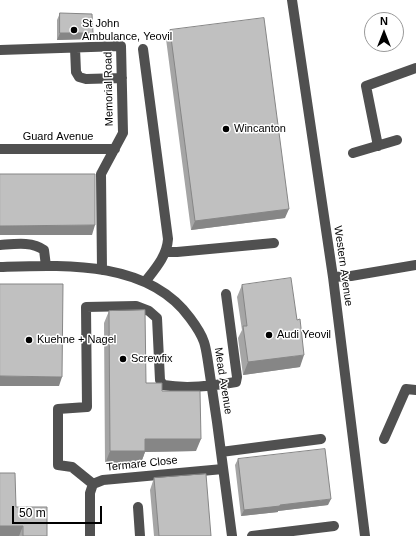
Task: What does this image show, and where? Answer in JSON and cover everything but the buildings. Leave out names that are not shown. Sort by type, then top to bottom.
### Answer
[{"type":"street","name":"Western Avenue","points":[[292,0],[333,277],[365,536]]},
{"type":"street","name":"Memorial Road","points":[[0,50],[121,46],[123,133],[101,174],[102,270]]},
{"type":"street","points":[[75,48],[76,72],[79,77],[86,79],[122,78]]},
{"type":"street","points":[[143,49],[168,239],[165,252],[161,260],[145,282]]},
{"type":"street","points":[[378,146],[366,86],[416,68]]},
{"type":"street","points":[[353,153],[397,140]]},
{"type":"street","name":"Guard Avenue","points":[[0,149],[115,149]]},
{"type":"street","points":[[165,252],[274,243]]},
{"type":"street","points":[[0,245],[28,244],[38,246],[44,250],[46,266]]},
{"type":"street","points":[[333,277],[351,276],[416,265]]},
{"type":"street","name":"Mead Avenue","points":[[0,267],[46,266],[102,270],[125,275],[159,289],[184,310],[199,330],[204,342],[212,386],[232,536]]},
{"type":"street","points":[[90,536],[90,493],[93,484],[72,467],[58,465],[58,409],[87,407],[86,307],[136,306],[149,311],[157,318],[160,380],[163,385],[175,387],[212,386],[236,382],[237,377],[226,294]]},
{"type":"street","points":[[384,439],[406,389],[416,390]]},
{"type":"street","points":[[221,452],[321,439]]},
{"type":"street","name":"Termare Close","points":[[93,484],[103,480],[223,469]]},
{"type":"street","points":[[138,507],[140,536]]},
{"type":"street","points":[[252,536],[334,526]]},
{"type":"place","name":"St John Ambulance, Yeovil","points":[[74,30]]},
{"type":"place","name":"Wincanton","points":[[226,129]]},
{"type":"place","name":"Audi Yeovil","points":[[269,335]]},
{"type":"place","name":"Kuehne + Nagel","points":[[29,340]]},
{"type":"place","name":"Screwfix","points":[[123,359]]}]
